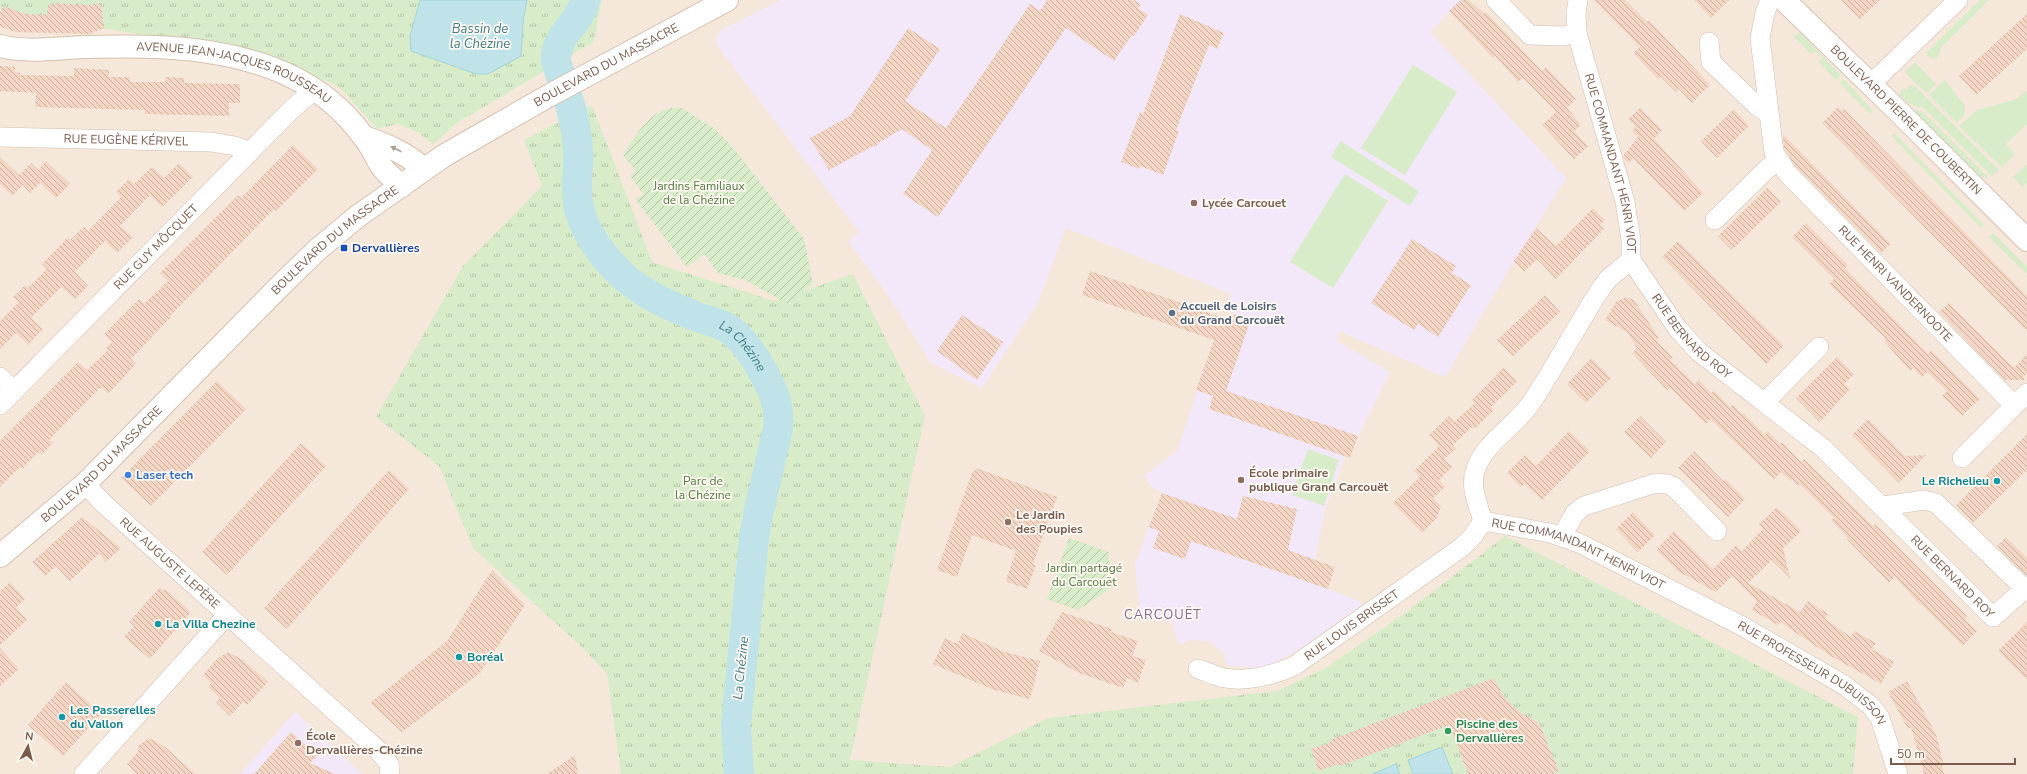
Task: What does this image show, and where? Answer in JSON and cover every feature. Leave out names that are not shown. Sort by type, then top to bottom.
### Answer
[{"type":"street","name":"BOULEVARD DU MASSACRE","points":[[0,556],[85,484],[216,350],[317,250],[358,216],[445,155],[550,95],[727,0]]},
{"type":"street","points":[[1496,0],[1530,35],[1563,36],[1577,33]]},
{"type":"street","name":"RUE COMMANDANT HENRI VIOT","points":[[1578,0],[1576,17],[1577,33],[1625,202],[1631,240],[1631,260],[1609,278],[1602,287],[1523,414],[1491,445],[1478,464],[1475,472],[1474,490],[1483,521],[1562,536],[1713,611]]},
{"type":"street","name":"RUE HENRI VANDERNOOTE","points":[[1770,0],[1763,19],[1760,38],[1774,153],[1778,161],[1793,180],[2021,399]]},
{"type":"street","name":"BOULEVARD PIERRE DE COUBERTIN","points":[[1784,0],[1871,84],[2027,240]]},
{"type":"street","points":[[1871,84],[1958,0]]},
{"type":"street","name":"AVENUE JEAN-JACQUES ROUSSEAU","points":[[0,34],[86,47]]},
{"type":"street","points":[[1709,42],[1711,62],[1757,106],[1769,114]]},
{"type":"street","name":"AVENUE JEAN-JACQUES ROUSSEAU","points":[[0,46],[14,50],[86,47],[177,49],[223,54],[268,66],[314,90],[332,103],[364,137],[382,168],[402,186]]},
{"type":"street","name":"RUE GUY MÔCQUET","points":[[0,405],[292,109],[314,90]]},
{"type":"street","name":"RUE EUGÈNE KÉRIVEL","points":[[0,137],[211,142],[235,146],[250,152]]},
{"type":"street","name":"AVENUE JEAN-JACQUES ROUSSEAU","points":[[364,137],[392,146],[407,154],[424,169]]},
{"type":"street","points":[[1715,220],[1768,168],[1778,161]]},
{"type":"street","name":"RUE BERNARD ROY","points":[[1631,260],[1691,345],[1711,363],[1765,402],[1823,448],[1884,506],[1993,617],[2026,590],[1936,503],[1924,500],[1884,506]]},
{"type":"street","points":[[1765,402],[1819,347]]},
{"type":"street","points":[[0,377],[14,390]]},
{"type":"street","points":[[1962,458],[2021,399]]},
{"type":"street","points":[[1562,536],[1575,513],[1584,506],[1656,483],[1668,484],[1674,487],[1716,531]]},
{"type":"street","name":"RUE AUGUSTE LEPÈRE","points":[[85,484],[104,504],[378,750],[389,764],[390,774]]},
{"type":"street","name":"RUE LOUIS BRISSET","points":[[1198,669],[1225,678],[1246,678],[1263,677],[1294,666],[1462,548],[1473,536],[1483,521]]},
{"type":"street","name":"RUE PROFESSEUR DUBUISSON","points":[[1713,611],[1844,685],[1864,700],[1876,712],[1884,726],[1898,774]]},
{"type":"street","points":[[84,774],[228,615]]},
{"type":"shaded area","points":[[602,0],[2027,0],[2027,774],[0,774],[0,27],[16,30],[106,29],[249,51],[338,86],[377,129],[398,124],[419,133],[433,145],[457,123],[594,42]]},
{"type":"shaded area","name":"Lycée Carcouet","points":[[781,0],[1461,0],[1430,32],[1566,178],[1445,377],[1339,331],[1337,341],[1390,372],[1358,436],[1350,458],[1345,456],[1325,509],[1315,560],[1335,567],[1328,589],[1364,603],[1294,653],[1268,665],[1251,668],[1227,665],[1223,652],[1209,641],[1190,640],[1179,645],[1171,619],[1152,618],[1140,611],[1135,564],[1162,493],[1152,487],[1144,476],[1177,451],[1214,340],[1224,343],[1234,314],[1230,301],[1231,294],[1066,228],[1038,302],[982,388],[931,363],[889,297],[848,241],[859,232],[717,45],[716,40],[720,31]]},
{"type":"shaded area","name":"École Dervallières-Chézine","points":[[295,712],[362,774],[240,774]]},
{"type":"green space","points":[[0,0],[602,0],[594,42],[457,123],[433,145],[419,133],[398,124],[377,129],[338,86],[249,51],[106,29],[16,30],[0,27]]},
{"type":"green space","points":[[1980,0],[1989,0],[1941,48],[1937,59],[1930,58],[1926,53]]},
{"type":"green space","points":[[1799,32],[1841,75],[1836,80],[1819,62],[1822,58],[1815,51],[1811,54],[1794,37]]},
{"type":"green space","points":[[1915,62],[1936,84],[1927,93],[1905,72]]},
{"type":"green space","points":[[1413,65],[1457,92],[1405,175],[1361,148]]},
{"type":"green space","points":[[1844,79],[1873,111],[1870,114],[1840,83]]},
{"type":"green space","points":[[1945,80],[1965,106],[1964,115],[1957,123],[1929,95]]},
{"type":"green space","points":[[1912,85],[1915,86],[1999,170],[1992,176],[1925,109],[1908,103],[1899,94],[1904,88],[1906,90]]},
{"type":"green space","points":[[2027,91],[2027,124],[2006,144],[2015,154],[2002,167],[1959,126],[1977,110],[2014,100]]},
{"type":"green space","name":"Parc de la Chézine","points":[[592,105],[652,262],[774,301],[853,274],[925,416],[850,760],[950,767],[1048,718],[1277,691],[1326,668],[1409,610],[1505,536],[1858,717],[1853,774],[621,774],[607,674],[584,649],[473,548],[439,466],[376,417],[463,266],[542,186],[524,140]]},
{"type":"green space","name":"Jardins Familiaux de la Chézine","points":[[680,107],[715,129],[735,150],[804,239],[813,284],[788,304],[745,280],[718,273],[704,254],[687,267],[636,200],[643,194],[630,176],[636,171],[623,155],[640,129],[651,118],[664,110]]},
{"type":"green space","points":[[1917,110],[1923,112],[1989,178],[1978,177],[1910,111]]},
{"type":"green space","points":[[1894,133],[1984,225],[1981,228],[1891,136]]},
{"type":"green space","points":[[1340,141],[1419,191],[1410,206],[1331,157]]},
{"type":"green space","points":[[2027,164],[2027,182],[2022,187],[2013,177]]},
{"type":"green space","points":[[1345,174],[1388,201],[1333,288],[1290,262]]},
{"type":"green space","points":[[1993,233],[2027,267],[2027,274],[1989,237]]},
{"type":"green space","points":[[1308,449],[1339,460],[1324,506],[1292,495]]},
{"type":"green space","name":"Jardin partagé du Carcouët","points":[[1069,538],[1108,552],[1113,587],[1078,610],[1047,599]]},
{"type":"water","name":"Bassin de la Chézine","points":[[420,0],[527,0],[523,22],[521,56],[488,74],[476,74],[411,51],[410,36]]},
{"type":"water","points":[[1442,747],[1453,774],[1413,774],[1408,760]]},
{"type":"water","points":[[1396,764],[1400,774],[1372,774]]},
{"type":"building","points":[[1047,0],[1134,0],[1141,5],[1138,8],[1148,15],[1134,36],[1132,35],[1114,61],[1066,28],[938,217],[903,194],[932,150],[902,129],[878,143],[876,147],[873,146],[829,170],[810,138],[850,116],[908,28],[940,49],[905,101],[946,128],[1030,4],[1040,11]]},
{"type":"building","points":[[1461,0],[1469,0],[1484,14],[1486,12],[1542,71],[1546,67],[1576,99],[1567,108],[1581,125],[1574,131],[1588,146],[1574,159],[1542,125],[1556,112],[1523,78],[1518,82],[1495,56],[1493,58],[1449,11]]},
{"type":"building","points":[[1594,0],[1625,0],[1647,22],[1649,20],[1710,85],[1692,103],[1679,89],[1676,92],[1661,77],[1658,79],[1633,53],[1640,47]]},
{"type":"building","points":[[1694,0],[1729,0],[1711,18]]},
{"type":"building","points":[[1841,0],[1880,0],[1860,19]]},
{"type":"building","points":[[55,3],[89,5],[101,3],[104,28],[89,34],[16,32],[0,27],[0,13],[3,6],[26,14],[47,15],[48,4],[55,5]]},
{"type":"building","points":[[1180,14],[1224,33],[1217,49],[1209,45],[1176,130],[1179,131],[1163,175],[1140,166],[1139,169],[1121,162],[1140,112],[1143,114]]},
{"type":"building","points":[[2027,14],[2027,49],[1976,95],[1959,76]]},
{"type":"building","points":[[0,66],[15,67],[15,72],[20,73],[20,75],[74,76],[74,68],[109,70],[109,77],[130,77],[130,82],[165,82],[165,77],[184,78],[184,83],[240,84],[240,103],[229,103],[229,116],[145,114],[145,110],[35,107],[36,93],[0,91]]},
{"type":"building","points":[[1838,107],[1842,111],[1844,109],[2027,296],[2027,331],[1822,123]]},
{"type":"building","points":[[1640,108],[1662,130],[1654,139],[1703,193],[1684,211],[1633,158],[1628,163],[1623,156],[1638,137],[1632,131],[1636,127],[1628,119]]},
{"type":"building","points":[[1734,109],[1749,126],[1717,158],[1701,141]]},
{"type":"building","points":[[1783,134],[1891,244],[1881,253],[1796,167],[1784,148]]},
{"type":"building","points":[[293,145],[318,169],[276,211],[274,209],[170,316],[171,317],[131,359],[136,364],[108,394],[101,387],[49,440],[53,443],[42,455],[38,452],[22,469],[20,467],[0,487],[0,441],[78,362],[87,370],[108,350],[106,348],[112,342],[104,334],[139,299],[144,304],[168,281],[160,273],[238,195],[241,198]]},
{"type":"building","points":[[0,157],[19,175],[31,163],[38,170],[46,161],[70,184],[56,198],[40,183],[30,193],[23,185],[12,196],[0,184]]},
{"type":"building","points":[[179,163],[193,177],[162,207],[150,195],[120,226],[133,237],[117,253],[105,241],[75,272],[88,286],[75,299],[61,287],[31,318],[43,329],[28,345],[16,333],[0,349],[0,321],[19,302],[13,297],[25,285],[28,288],[47,269],[42,264],[68,237],[70,240],[73,237],[77,239],[74,236],[84,227],[88,231],[121,197],[116,192],[129,179],[134,184],[152,167],[164,178]]},
{"type":"building","points":[[1767,188],[1781,202],[1732,250],[1718,236]]},
{"type":"building","points":[[1593,208],[1605,220],[1600,225],[1604,229],[1556,279],[1537,259],[1524,272],[1514,261],[1536,228],[1556,246]]},
{"type":"building","points":[[1806,223],[1848,265],[1845,268],[1928,354],[1931,350],[1980,399],[1962,416],[1942,396],[1947,391],[1927,372],[1922,377],[1913,368],[1910,371],[1884,341],[1886,339],[1829,284],[1834,279],[1792,237]]},
{"type":"building","points":[[1412,239],[1456,266],[1452,273],[1471,285],[1438,337],[1418,324],[1414,330],[1371,303]]},
{"type":"building","points":[[1678,241],[1784,346],[1766,364],[1662,257]]},
{"type":"building","points":[[1090,271],[1232,321],[1234,314],[1251,319],[1226,391],[1358,436],[1350,458],[1209,409],[1213,396],[1196,390],[1214,340],[1082,295]]},
{"type":"building","points":[[1545,295],[1560,312],[1513,356],[1497,340]]},
{"type":"building","points":[[1626,297],[1634,300],[1659,338],[1656,340],[1673,358],[1670,360],[1695,384],[1699,380],[1711,393],[1714,391],[1730,407],[1733,405],[1742,414],[1743,413],[1765,435],[1768,431],[1780,444],[1782,442],[1801,462],[1804,459],[1873,526],[1875,524],[1967,616],[1965,619],[1977,631],[1963,646],[1921,604],[1920,605],[1895,577],[1889,583],[1847,539],[1848,538],[1831,520],[1834,518],[1804,488],[1799,484],[1798,486],[1792,479],[1790,481],[1781,472],[1774,479],[1710,419],[1706,424],[1670,388],[1667,390],[1632,353],[1637,348],[1627,332],[1605,320],[1616,302]]},
{"type":"building","points":[[1949,303],[2014,368],[2027,354],[2027,373],[2023,378],[2025,380],[2005,380],[1939,312]]},
{"type":"building","points":[[962,315],[1003,342],[977,380],[937,351]]},
{"type":"building","points":[[1837,357],[1854,374],[1844,384],[1850,389],[1820,422],[1796,398]]},
{"type":"building","points":[[1591,358],[1611,378],[1586,403],[1567,384]]},
{"type":"building","points":[[1504,367],[1517,382],[1491,407],[1494,410],[1474,429],[1472,427],[1453,445],[1456,449],[1444,459],[1452,467],[1439,480],[1445,487],[1433,498],[1441,506],[1437,518],[1422,533],[1393,503],[1420,477],[1414,471],[1439,446],[1429,435],[1449,416],[1454,422],[1475,403],[1472,400]]},
{"type":"building","points":[[217,381],[246,409],[151,506],[121,478]]},
{"type":"building","points":[[1640,416],[1666,442],[1651,458],[1624,432]]},
{"type":"building","points":[[1868,419],[1905,456],[1926,455],[1899,483],[1852,435]]},
{"type":"building","points":[[1569,431],[1590,451],[1542,500],[1525,484],[1521,487],[1507,473],[1525,455],[1536,466]]},
{"type":"building","name":"Le Richelieu","points":[[2027,434],[2027,470],[1973,523],[1956,505]]},
{"type":"building","points":[[301,443],[326,466],[227,575],[202,552]]},
{"type":"building","points":[[1694,451],[1723,481],[1725,479],[1745,499],[1728,517],[1678,468]]},
{"type":"building","points":[[976,468],[1057,497],[1033,564],[1036,565],[1027,589],[1007,582],[1008,580],[1006,580],[1016,551],[972,535],[957,577],[937,570],[973,470],[975,471]]},
{"type":"building","points":[[389,470],[409,489],[287,629],[264,608]]},
{"type":"building","points":[[1162,493],[1237,519],[1243,496],[1297,509],[1288,550],[1335,567],[1328,589],[1191,541],[1185,559],[1153,548],[1159,531],[1149,527]]},
{"type":"building","points":[[1777,507],[1801,531],[1783,548],[1790,578],[1772,560],[1748,583],[1800,612],[1808,601],[1828,614],[1825,619],[1851,637],[1854,631],[1876,643],[1872,649],[1894,662],[1881,684],[1829,655],[1780,622],[1778,625],[1752,610],[1757,601],[1732,576],[1716,592],[1683,574],[1682,575],[1656,550],[1674,531],[1713,569],[1736,545],[1742,551],[1763,529],[1759,524]]},
{"type":"building","points":[[1633,512],[1655,535],[1638,552],[1616,529]]},
{"type":"building","points":[[82,517],[121,548],[106,562],[99,554],[70,581],[56,566],[45,576],[32,562]]},
{"type":"building","points":[[2006,537],[2027,558],[2027,576],[1997,546]]},
{"type":"building","name":"Boréal","points":[[492,570],[525,605],[480,673],[402,732],[370,703],[447,641]]},
{"type":"building","points":[[10,582],[25,599],[16,608],[27,620],[0,645],[0,591]]},
{"type":"building","name":"La Villa Chezine","points":[[160,587],[164,591],[165,589],[191,612],[150,659],[124,637],[134,626],[129,622]]},
{"type":"building","points":[[1062,612],[1112,629],[1111,632],[1138,641],[1132,656],[1146,660],[1138,683],[1127,678],[1123,688],[1079,673],[1039,651]]},
{"type":"building","points":[[2027,622],[2027,680],[1998,651]]},
{"type":"building","points":[[962,633],[1005,652],[1040,661],[1030,699],[994,690],[933,664],[945,638],[958,644]]},
{"type":"building","points":[[0,648],[19,669],[0,686]]},
{"type":"building","points":[[228,652],[243,660],[268,682],[247,705],[243,702],[230,716],[216,702],[220,698],[208,687],[211,683],[203,675],[217,659]]},
{"type":"building","name":"Piscine des Dervallières","points":[[1494,678],[1504,697],[1521,713],[1539,723],[1559,771],[1551,774],[1468,774],[1449,725],[1340,766],[1339,764],[1318,771],[1311,749],[1331,742],[1330,740]]},
{"type":"building","points":[[1907,681],[1936,734],[1943,762],[1941,763],[1944,774],[1924,774],[1911,727],[1908,729],[1888,692]]},
{"type":"building","name":"Les Passerelles du Vallon","points":[[66,682],[101,714],[63,756],[28,725]]},
{"type":"building","points":[[291,732],[318,755],[310,763],[335,774],[254,774]]},
{"type":"building","points":[[149,738],[165,747],[195,774],[137,774],[127,764],[138,752],[138,746]]},
{"type":"building","points":[[575,755],[578,774],[547,774]]},
{"type":"waterway","name":"La Chézine","points":[[585,0],[583,8],[559,44],[556,62],[576,129],[578,157],[578,204],[586,227],[605,257],[629,281],[664,303],[724,326],[734,333],[747,347],[758,363],[776,400],[778,428],[754,539],[736,725],[739,774]]},
{"type":"place","name":"Lycée Carcouet","points":[[1194,203]]},
{"type":"place","name":"Dervallières","points":[[344,248]]},
{"type":"place","name":"Accueil de Loisirs du Grand Carcouët","points":[[1172,313]]},
{"type":"place","name":"Laser tech","points":[[128,475]]},
{"type":"place","name":"École primaire publique Grand Carcouët","points":[[1241,480]]},
{"type":"place","name":"Le Richelieu","points":[[1997,481]]},
{"type":"place","name":"Le Jardin des Poupies","points":[[1008,522]]},
{"type":"place","name":"La Villa Chezine","points":[[158,624]]},
{"type":"place","name":"Boréal","points":[[459,657]]},
{"type":"place","name":"Les Passerelles du Vallon","points":[[62,717]]},
{"type":"place","name":"Piscine des Dervallières","points":[[1448,731]]},
{"type":"place","name":"École Dervallières-Chézine","points":[[298,743]]},
{"type":"district","name":"CARCOUËT","points":[[1163,615]]}]
